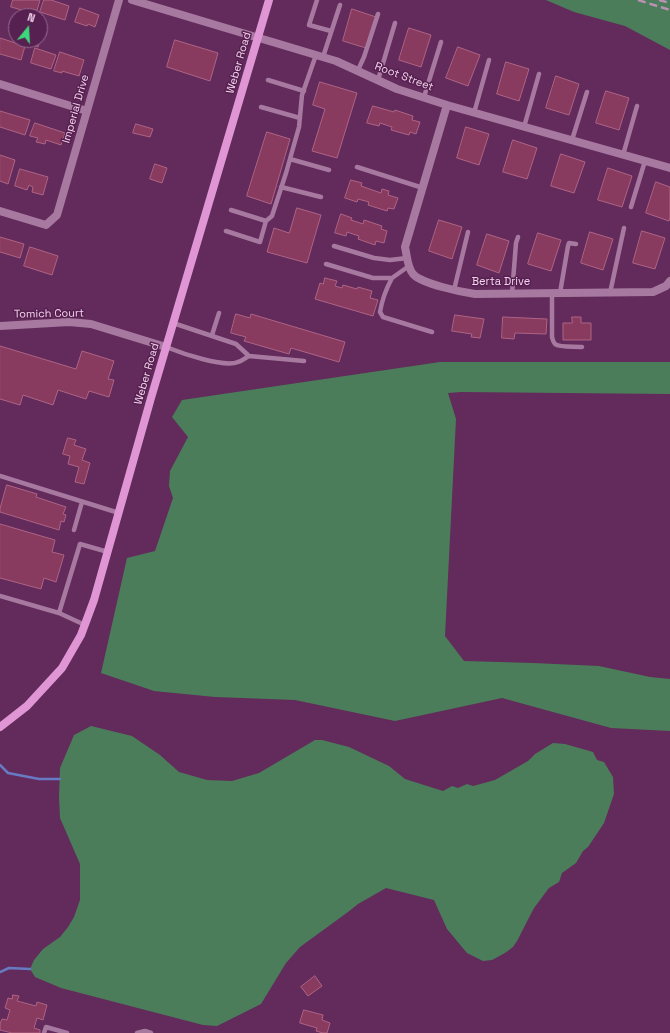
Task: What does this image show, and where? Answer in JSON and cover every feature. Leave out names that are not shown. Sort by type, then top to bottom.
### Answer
[{"type":"main road","name":"Weber Road","points":[[0,727],[27,706],[62,668],[85,625],[94,600],[173,323],[269,0]]},
{"type":"street","name":"Imperial Drive","points":[[0,211],[46,225],[57,215],[119,0]]},
{"type":"street","name":"Root Street","points":[[132,0],[336,61],[397,89],[447,105],[670,168]]},
{"type":"street","points":[[0,84],[87,111]]},
{"type":"street","points":[[408,262],[405,247],[447,105]]},
{"type":"street","name":"Berta Drive","points":[[408,262],[413,274],[425,281],[454,291],[475,294],[652,292],[666,286],[670,281]]},
{"type":"street","name":"Tomich Court","points":[[0,326],[69,322],[91,324],[166,347]]},
{"type":"lane","points":[[317,0],[309,25],[331,31]]},
{"type":"lane","points":[[226,232],[260,242],[266,221],[272,216],[290,159],[299,127],[302,95],[331,31],[340,4]]},
{"type":"lane","points":[[358,70],[364,57],[378,14]]},
{"type":"lane","points":[[378,80],[395,23]]},
{"type":"lane","points":[[424,97],[441,42]]},
{"type":"lane","points":[[474,113],[489,60]]},
{"type":"lane","points":[[524,127],[539,74]]},
{"type":"lane","points":[[268,80],[304,91]]},
{"type":"lane","points":[[572,140],[587,92]]},
{"type":"lane","points":[[622,155],[637,106]]},
{"type":"lane","points":[[261,107],[300,118]]},
{"type":"lane","points":[[290,159],[329,170]]},
{"type":"lane","points":[[631,207],[646,161]]},
{"type":"lane","points":[[357,167],[423,188]]},
{"type":"lane","points":[[281,187],[320,197]]},
{"type":"lane","points":[[231,210],[266,221]]},
{"type":"lane","points":[[610,293],[624,228]]},
{"type":"lane","points":[[454,291],[468,232]]},
{"type":"lane","points":[[512,294],[516,243],[518,237]]},
{"type":"lane","points":[[576,244],[569,243],[568,246],[556,293],[552,337],[553,342],[560,346],[582,347]]},
{"type":"lane","points":[[334,246],[374,258],[408,262]]},
{"type":"lane","points":[[408,262],[392,278],[381,302],[380,312],[383,317],[432,332]]},
{"type":"lane","points":[[326,264],[373,278],[392,278]]},
{"type":"lane","points":[[212,335],[218,313]]},
{"type":"lane","points":[[173,323],[236,344],[249,356]]},
{"type":"lane","points":[[166,347],[180,353],[220,364],[237,363],[249,356],[304,361]]},
{"type":"lane","points":[[0,476],[118,513]]},
{"type":"lane","points":[[74,530],[82,502]]},
{"type":"lane","points":[[59,613],[80,544],[108,552]]},
{"type":"lane","points":[[0,596],[59,613],[85,625]]},
{"type":"lane","points":[[44,1033],[46,1027],[66,1033]]},
{"type":"lane","points":[[138,1033],[145,1031],[150,1033]]},
{"type":"green space","points":[[546,0],[670,0],[670,50],[625,26],[574,12]]},
{"type":"green space","points":[[440,362],[670,362],[670,394],[448,393],[456,419],[445,636],[464,661],[599,666],[650,677],[670,679],[670,731],[611,728],[502,698],[395,721],[295,700],[215,697],[154,691],[101,673],[127,558],[155,551],[173,498],[169,486],[170,471],[188,437],[172,417],[182,400]]},
{"type":"green space","points":[[91,726],[132,736],[160,755],[179,772],[207,780],[232,781],[259,773],[315,740],[322,740],[349,747],[389,766],[405,779],[443,791],[452,786],[458,788],[467,784],[473,786],[495,780],[528,761],[535,754],[553,743],[565,744],[593,752],[597,760],[604,762],[613,777],[614,794],[604,823],[588,847],[583,851],[576,863],[562,873],[559,882],[549,888],[534,908],[513,947],[505,953],[492,960],[483,961],[467,953],[447,929],[434,900],[386,888],[358,904],[300,947],[286,963],[261,1004],[217,1026],[203,1025],[61,988],[35,977],[30,969],[34,960],[43,949],[60,937],[68,927],[74,917],[80,900],[80,864],[60,818],[60,768],[74,735]]},
{"type":"building","points":[[13,0],[40,0],[38,8],[11,7]]},
{"type":"building","points":[[44,0],[51,0],[69,6],[65,20],[48,15],[48,8],[41,8]]},
{"type":"building","points":[[80,8],[99,15],[95,27],[88,24],[87,26],[75,22]]},
{"type":"building","points":[[352,9],[376,17],[366,48],[343,41]]},
{"type":"building","points":[[409,28],[431,35],[421,67],[399,60]]},
{"type":"building","points":[[0,38],[8,41],[8,48],[24,48],[21,60],[0,54]]},
{"type":"building","points":[[175,40],[218,53],[210,81],[167,67]]},
{"type":"building","points":[[458,47],[480,55],[468,86],[446,78]]},
{"type":"building","points":[[35,48],[56,55],[51,69],[31,63]]},
{"type":"building","points":[[60,52],[84,60],[79,76],[62,71],[62,73],[54,71]]},
{"type":"building","points":[[506,62],[529,69],[519,101],[497,94]]},
{"type":"building","points":[[556,76],[579,84],[569,115],[546,108]]},
{"type":"building","points":[[320,82],[357,93],[337,158],[312,151],[325,109],[313,105]]},
{"type":"building","points":[[606,91],[629,98],[619,130],[596,123]]},
{"type":"building","points":[[373,106],[394,112],[395,110],[413,116],[412,120],[420,122],[416,134],[410,132],[409,135],[391,130],[392,127],[380,123],[379,126],[367,123]]},
{"type":"building","points":[[0,111],[30,120],[25,135],[0,127]]},
{"type":"building","points":[[35,123],[65,133],[61,145],[46,140],[45,144],[36,142],[38,138],[30,136]]},
{"type":"building","points":[[136,124],[153,129],[150,137],[133,133]]},
{"type":"building","points":[[466,127],[489,134],[479,165],[457,158]]},
{"type":"building","points":[[267,132],[290,139],[271,204],[247,196]]},
{"type":"building","points":[[513,140],[537,148],[527,179],[503,172]]},
{"type":"building","points":[[561,154],[585,162],[574,193],[551,186]]},
{"type":"building","points":[[0,155],[15,160],[8,184],[0,181]]},
{"type":"building","points":[[155,164],[167,168],[162,183],[150,179]]},
{"type":"building","points":[[608,168],[632,176],[622,207],[598,200]]},
{"type":"building","points":[[20,169],[48,177],[43,195],[32,192],[33,187],[29,185],[27,190],[15,186]]},
{"type":"building","points":[[351,180],[362,183],[361,186],[381,193],[382,189],[389,191],[388,195],[398,198],[394,209],[388,208],[387,211],[368,205],[369,202],[358,199],[357,202],[345,198]]},
{"type":"building","points":[[656,182],[670,187],[669,221],[646,213]]},
{"type":"building","points":[[297,208],[321,215],[307,263],[267,252],[274,228],[289,233]]},
{"type":"building","points":[[341,214],[352,218],[351,220],[363,224],[364,220],[382,226],[381,229],[387,231],[384,243],[376,241],[375,245],[358,239],[359,236],[347,232],[346,236],[335,233]]},
{"type":"building","points":[[439,220],[462,227],[452,259],[429,251]]},
{"type":"building","points":[[642,231],[665,238],[655,269],[633,263]]},
{"type":"building","points":[[590,232],[613,239],[603,270],[581,263]]},
{"type":"building","points":[[538,233],[561,240],[551,271],[528,264]]},
{"type":"building","points":[[487,234],[509,241],[499,273],[477,265]]},
{"type":"building","points":[[0,237],[24,244],[20,258],[0,252]]},
{"type":"building","points":[[30,247],[58,256],[52,275],[24,266]]},
{"type":"building","points":[[325,278],[337,281],[335,286],[342,288],[343,285],[372,291],[370,298],[378,300],[373,316],[315,299],[320,283],[323,284]]},
{"type":"building","points":[[236,314],[250,318],[251,314],[345,342],[339,362],[291,348],[289,354],[244,341],[246,337],[231,333]]},
{"type":"building","points":[[455,315],[484,319],[480,338],[471,337],[472,334],[452,331]]},
{"type":"building","points":[[503,317],[547,319],[546,334],[515,333],[514,339],[502,338]]},
{"type":"building","points":[[572,317],[581,317],[581,323],[591,323],[591,340],[563,340],[563,323],[572,323]]},
{"type":"building","points":[[0,346],[76,369],[82,351],[114,361],[108,379],[114,380],[109,397],[89,391],[86,399],[58,390],[53,405],[23,395],[20,405],[0,399]]},
{"type":"building","points":[[68,438],[76,440],[74,445],[86,449],[82,460],[90,463],[84,484],[75,482],[79,467],[68,464],[70,456],[63,454]]},
{"type":"building","points":[[7,485],[37,494],[36,497],[66,507],[63,514],[66,515],[64,522],[61,521],[59,530],[0,512]]},
{"type":"building","points":[[0,524],[55,540],[52,552],[64,555],[56,582],[44,578],[41,589],[0,578]]},
{"type":"building","points":[[315,976],[322,986],[308,996],[301,987]]},
{"type":"building","points":[[13,995],[19,996],[17,1001],[36,1006],[37,1002],[47,1005],[43,1020],[37,1018],[34,1028],[40,1030],[40,1033],[12,1033],[0,1030],[2,1019],[7,1020],[10,1010],[5,1008],[8,998],[12,999]]},
{"type":"building","points":[[304,1010],[323,1015],[322,1020],[330,1023],[327,1033],[316,1031],[317,1028],[300,1023]]},
{"type":"waterway","points":[[0,765],[8,773],[39,779],[60,779]]},
{"type":"waterway","points":[[0,972],[9,968],[30,969]]},
{"type":"railway","points":[[638,0],[670,10]]},
{"type":"railway","points":[[659,0],[670,3]]}]
